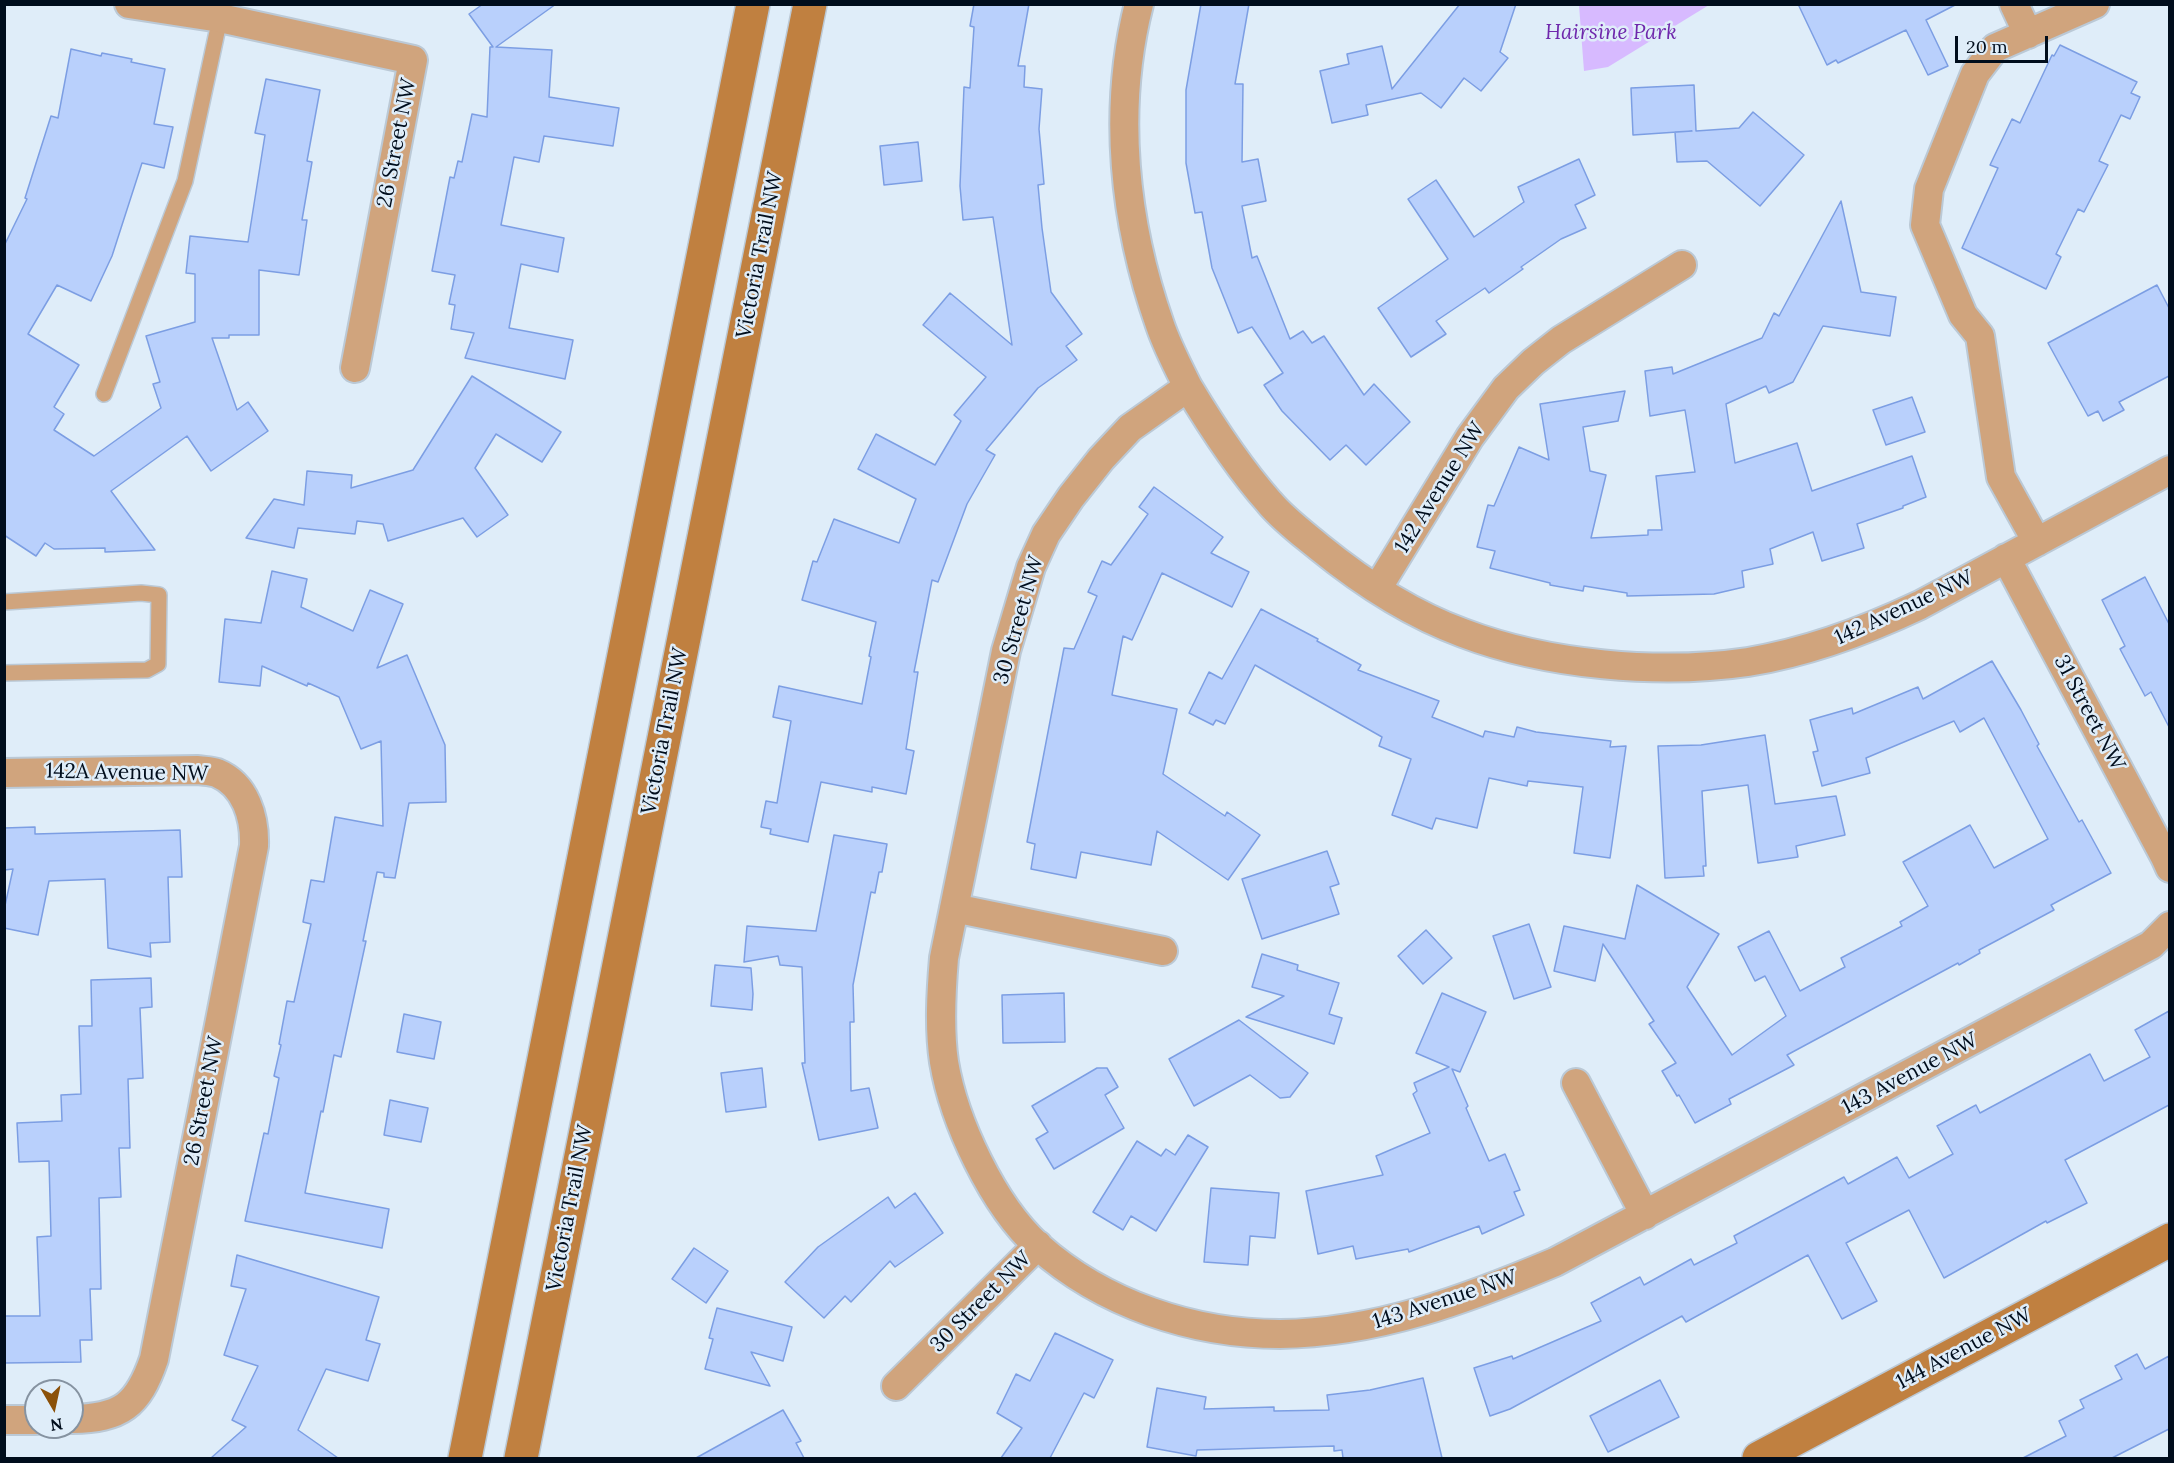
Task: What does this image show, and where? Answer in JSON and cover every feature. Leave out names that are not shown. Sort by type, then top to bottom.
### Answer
[{"type":"main road","points":[[465,1458],[753,4]]},
{"type":"main road","name":"Victoria Trail NW","points":[[521,1458],[810,4]]},
{"type":"main road","name":"144 Avenue NW","points":[[1759,1458],[2169,1240]]},
{"type":"main road","points":[[443,1458],[483,1366]]},
{"type":"main road","points":[[536,1374],[543,1458]]},
{"type":"street","name":"26 Street NW","points":[[129,4],[220,18],[413,60],[355,368]]},
{"type":"street","points":[[1139,4],[1128,66],[1124,116],[1126,178],[1131,217],[1151,296],[1160,326],[1188,387]]},
{"type":"street","points":[[2013,4],[2028,33]]},
{"type":"street","points":[[2037,542],[2001,477],[1980,336],[1963,315],[1924,225],[1929,189],[1974,74],[1995,48],[2095,4]]},
{"type":"street","name":"142 Avenue NW","points":[[1377,589],[1470,437],[1506,388],[1533,362],[1561,340],[1682,265]]},
{"type":"street","name":"142 Avenue NW","points":[[1188,387],[1208,421],[1269,503],[1341,565],[1377,589],[1461,633],[1540,654],[1610,665],[1703,666],[1749,662],[1837,641],[1920,605],[2006,558],[2167,476]]},
{"type":"street","name":"30 Street NW","points":[[896,1386],[1038,1245],[1016,1221],[981,1166],[952,1097],[944,1062],[941,1000],[944,958],[1006,651],[1031,567],[1046,534],[1071,497],[1101,459],[1130,428],[1188,387]]},
{"type":"street","name":"31 Street NW","points":[[2006,558],[2165,856],[2169,868]]},
{"type":"street","name":"142A Avenue NW","points":[[4,773],[198,770],[217,774],[232,783],[242,794]]},
{"type":"street","name":"26 Street NW","points":[[84,1418],[102,1416],[130,1404],[147,1381],[154,1359],[254,846],[251,813],[242,794]]},
{"type":"street","points":[[954,908],[1163,951]]},
{"type":"street","name":"143 Avenue NW","points":[[1038,1245],[1098,1288],[1130,1304],[1169,1318],[1242,1332],[1290,1333],[1361,1326],[1452,1302],[1555,1262],[1645,1215],[2151,945],[2169,926]]},
{"type":"street","points":[[1576,1083],[1645,1215]]},
{"type":"street","points":[[4,1420],[24,1420]]},
{"type":"lane","points":[[104,394],[185,181],[220,18]]},
{"type":"lane","points":[[4,602],[141,593],[159,595],[158,664],[147,670],[4,673]]},
{"type":"green space","name":"Hairsine Park","points":[[1579,4],[1709,5],[1608,67],[1584,71]]},
{"type":"building","points":[[483,4],[556,4],[496,47],[552,50],[549,97],[619,108],[613,146],[544,136],[539,162],[514,157],[501,225],[564,238],[558,272],[521,264],[509,328],[573,340],[565,379],[465,358],[474,333],[451,329],[455,305],[449,304],[455,275],[432,271],[450,177],[454,178],[458,161],[462,162],[472,114],[487,117],[490,47],[493,47],[469,14]]},
{"type":"building","points":[[974,4],[1029,4],[1018,66],[1025,66],[1024,87],[1042,89],[1039,129],[1044,184],[1038,185],[1042,228],[1051,292],[1082,334],[1066,346],[1077,360],[1038,388],[986,450],[995,455],[967,504],[938,582],[932,580],[914,672],[918,672],[906,749],[914,751],[906,794],[872,787],[872,792],[821,782],[808,842],[770,834],[771,829],[761,827],[766,801],[777,803],[791,721],[773,717],[779,686],[862,704],[871,657],[869,656],[876,622],[802,600],[813,561],[817,562],[834,519],[899,543],[916,499],[858,469],[876,434],[935,465],[961,421],[954,415],[986,377],[923,325],[950,293],[1012,345],[993,217],[963,220],[960,186],[964,87],[970,88],[974,27],[970,26]]},
{"type":"building","points":[[1201,4],[1249,4],[1235,84],[1243,84],[1242,162],[1258,159],[1266,201],[1242,206],[1252,258],[1257,256],[1290,339],[1303,331],[1312,343],[1324,336],[1364,395],[1374,384],[1410,422],[1366,465],[1346,445],[1330,460],[1282,411],[1264,385],[1283,373],[1252,327],[1238,333],[1212,268],[1202,212],[1195,213],[1186,163],[1186,90]]},
{"type":"building","points":[[1460,4],[1516,4],[1500,52],[1508,58],[1481,91],[1464,78],[1441,108],[1421,93],[1366,105],[1368,115],[1332,123],[1320,71],[1349,64],[1347,54],[1382,46],[1392,89]]},
{"type":"building","points":[[1798,4],[1957,4],[1926,20],[1948,66],[1928,75],[1906,30],[1838,63],[1836,60],[1827,65]]},
{"type":"building","points":[[2060,45],[2137,82],[2131,93],[2140,97],[2130,119],[2121,115],[2099,161],[2108,165],[2084,212],[2078,209],[2056,254],[2061,257],[2046,289],[1962,248],[1998,168],[1990,165],[2012,119],[2020,123],[2052,55],[2054,56]]},
{"type":"building","points":[[71,49],[101,56],[102,53],[132,59],[131,62],[165,69],[154,124],[173,127],[164,168],[142,163],[112,256],[91,301],[57,285],[28,334],[79,365],[54,407],[64,414],[54,430],[94,456],[161,408],[153,384],[160,382],[146,336],[195,322],[195,274],[186,273],[190,236],[248,242],[265,135],[255,133],[266,79],[320,90],[307,161],[312,162],[302,220],[307,220],[299,275],[259,270],[259,335],[229,335],[229,338],[212,338],[237,410],[248,402],[268,431],[211,471],[187,436],[111,491],[155,550],[105,552],[105,548],[54,549],[45,543],[36,556],[4,535],[4,246],[27,199],[25,198],[51,116],[58,118]]},
{"type":"building","points":[[1694,85],[1696,131],[1739,128],[1753,112],[1804,155],[1760,206],[1707,161],[1677,162],[1675,132],[1633,135],[1631,88]]},
{"type":"building","points":[[918,142],[922,181],[884,185],[880,146]]},
{"type":"building","points":[[1579,159],[1595,195],[1575,205],[1586,228],[1561,239],[1489,293],[1485,288],[1436,321],[1446,334],[1411,357],[1378,308],[1448,259],[1408,199],[1436,180],[1474,237],[1524,202],[1518,187]]},
{"type":"building","points":[[1841,201],[1861,292],[1896,297],[1890,336],[1823,326],[1793,382],[1769,393],[1766,386],[1726,404],[1735,463],[1797,443],[1812,491],[1912,456],[1926,497],[1903,506],[1903,508],[1857,524],[1864,548],[1822,561],[1813,532],[1770,549],[1773,564],[1742,571],[1744,587],[1714,594],[1627,596],[1627,593],[1584,586],[1583,591],[1550,585],[1550,583],[1490,568],[1495,551],[1477,547],[1488,505],[1494,506],[1519,447],[1549,460],[1540,404],[1625,391],[1618,421],[1583,427],[1590,471],[1606,475],[1591,538],[1648,535],[1648,530],[1662,530],[1656,476],[1695,472],[1685,410],[1650,416],[1645,371],[1672,367],[1673,374],[1762,338],[1774,313],[1779,316]]},
{"type":"building","points":[[2157,285],[2169,308],[2169,376],[2119,402],[2124,410],[2103,421],[2098,411],[2088,416],[2048,343]]},
{"type":"building","points":[[472,376],[561,432],[542,462],[496,434],[475,468],[508,515],[477,537],[463,518],[388,541],[383,524],[357,521],[355,534],[298,528],[294,548],[246,538],[274,499],[304,505],[307,471],[352,475],[351,488],[413,470]]},
{"type":"building","points":[[1912,397],[1925,432],[1886,445],[1873,410]]},
{"type":"building","points":[[1154,487],[1223,537],[1211,553],[1249,572],[1232,607],[1162,573],[1132,640],[1123,636],[1112,695],[1177,709],[1163,774],[1225,816],[1227,812],[1260,835],[1228,880],[1157,831],[1151,865],[1081,852],[1076,878],[1031,869],[1035,844],[1027,842],[1064,648],[1074,649],[1097,596],[1088,592],[1102,561],[1111,565],[1148,514],[1139,507]]},
{"type":"building","points":[[272,571],[307,579],[301,607],[353,631],[370,590],[403,604],[377,668],[407,655],[445,745],[446,802],[409,803],[395,878],[384,877],[384,873],[377,872],[363,941],[366,941],[341,1057],[334,1055],[305,1193],[389,1209],[382,1248],[245,1221],[264,1133],[268,1134],[279,1078],[274,1076],[287,1001],[294,1002],[311,924],[303,922],[311,880],[324,882],[335,817],[383,826],[381,741],[361,749],[339,697],[262,666],[260,686],[219,682],[225,619],[261,623]]},
{"type":"building","points":[[2145,577],[2169,624],[2169,727],[2151,692],[2145,696],[2120,649],[2125,646],[2102,600]]},
{"type":"building","points":[[1261,609],[1361,665],[1358,670],[1439,701],[1432,717],[1483,737],[1485,731],[1514,737],[1517,727],[1536,732],[1611,741],[1610,747],[1626,746],[1610,858],[1574,853],[1583,787],[1528,781],[1527,786],[1489,778],[1477,828],[1436,818],[1432,829],[1392,815],[1411,759],[1379,746],[1382,737],[1255,665],[1225,724],[1216,720],[1213,725],[1189,713],[1209,672],[1222,679]]},
{"type":"building","points":[[1992,661],[2021,710],[2039,744],[2037,746],[2079,822],[2082,820],[2111,873],[2051,905],[2054,910],[1979,950],[1980,953],[1959,965],[1958,963],[1787,1055],[1794,1065],[1729,1099],[1731,1104],[1695,1123],[1662,1071],[1676,1063],[1649,1024],[1654,1021],[1603,944],[1595,981],[1554,971],[1564,926],[1625,939],[1637,885],[1719,934],[1687,987],[1732,1055],[1786,1016],[1765,976],[1755,981],[1738,947],[1769,931],[1800,991],[1845,967],[1841,958],[1902,926],[1900,922],[1928,906],[1903,862],[1970,825],[1994,868],[2048,839],[1984,718],[1960,732],[1954,721],[1866,758],[1870,773],[1822,786],[1813,752],[1818,751],[1810,720],[1852,708],[1853,714],[1918,687],[1923,699]]},
{"type":"building","points":[[1765,735],[1775,804],[1836,796],[1845,835],[1796,846],[1798,857],[1758,863],[1748,785],[1702,791],[1706,866],[1703,866],[1704,876],[1665,878],[1658,746],[1701,745]]},
{"type":"building","points":[[35,827],[35,834],[180,830],[182,877],[168,877],[170,942],[150,943],[151,957],[108,948],[105,879],[49,881],[38,935],[4,928],[4,910],[13,869],[4,870],[4,828]]},
{"type":"building","points":[[834,835],[887,844],[882,872],[879,872],[875,893],[871,892],[853,985],[854,1022],[850,1022],[851,1091],[869,1088],[878,1128],[819,1140],[802,1063],[805,1063],[802,967],[780,965],[778,956],[744,962],[747,926],[816,931]]},
{"type":"building","points":[[1327,851],[1339,884],[1330,887],[1339,914],[1262,939],[1242,879]]},
{"type":"building","points":[[1529,924],[1551,987],[1514,999],[1493,936]]},
{"type":"building","points":[[1426,930],[1452,958],[1423,984],[1398,956]]},
{"type":"building","points":[[1262,954],[1298,965],[1297,970],[1339,983],[1329,1014],[1342,1018],[1334,1044],[1246,1017],[1284,996],[1252,987]]},
{"type":"building","points":[[715,965],[751,968],[752,1010],[711,1006]]},
{"type":"building","points":[[151,978],[152,1007],[140,1008],[143,1078],[128,1079],[130,1148],[119,1148],[121,1197],[99,1198],[101,1289],[90,1289],[92,1340],[80,1340],[81,1362],[4,1363],[4,1316],[40,1316],[37,1237],[51,1236],[49,1161],[19,1162],[17,1123],[62,1121],[61,1095],[81,1094],[79,1026],[92,1026],[91,980]]},
{"type":"building","points":[[1064,993],[1065,1042],[1003,1043],[1002,995]]},
{"type":"building","points":[[1442,993],[1486,1012],[1460,1072],[1452,1069],[1489,1161],[1505,1154],[1520,1190],[1514,1192],[1524,1215],[1482,1234],[1479,1226],[1409,1252],[1408,1249],[1356,1259],[1353,1246],[1318,1254],[1306,1191],[1383,1175],[1376,1156],[1430,1133],[1413,1094],[1417,1091],[1414,1083],[1449,1067],[1416,1053]]},
{"type":"building","points":[[2169,1011],[2169,1105],[2065,1160],[2087,1203],[2047,1223],[2046,1221],[1944,1278],[1909,1210],[1846,1243],[1877,1301],[1842,1319],[1808,1255],[1686,1322],[1682,1316],[1510,1409],[1490,1416],[1474,1368],[1512,1356],[1513,1359],[1601,1321],[1591,1303],[1640,1277],[1644,1285],[1691,1259],[1694,1265],[1737,1243],[1734,1236],[1844,1177],[1848,1184],[1897,1157],[1909,1178],[1953,1154],[1937,1126],[1976,1105],[1980,1113],[2090,1054],[2104,1081],[2150,1057],[2135,1030]]},
{"type":"building","points":[[404,1014],[441,1022],[434,1059],[397,1052]]},
{"type":"building","points":[[1239,1020],[1308,1073],[1290,1097],[1280,1098],[1250,1075],[1194,1106],[1169,1059]]},
{"type":"building","points":[[762,1068],[766,1107],[726,1112],[721,1073]]},
{"type":"building","points":[[1097,1068],[1107,1068],[1118,1087],[1105,1095],[1124,1128],[1054,1169],[1036,1139],[1048,1132],[1032,1106]]},
{"type":"building","points":[[390,1100],[428,1108],[421,1142],[384,1135]]},
{"type":"building","points":[[1188,1135],[1208,1147],[1156,1231],[1131,1216],[1123,1230],[1093,1212],[1137,1141],[1161,1156],[1166,1149],[1175,1155]]},
{"type":"building","points":[[1211,1188],[1279,1193],[1275,1238],[1250,1236],[1248,1265],[1204,1262]]},
{"type":"building","points":[[915,1193],[943,1233],[895,1267],[890,1261],[851,1302],[845,1296],[824,1318],[785,1282],[818,1247],[888,1197],[895,1208]]},
{"type":"building","points":[[694,1248],[728,1271],[706,1303],[672,1279]]},
{"type":"building","points":[[237,1255],[379,1297],[366,1340],[380,1344],[368,1381],[326,1369],[298,1430],[338,1458],[211,1458],[246,1427],[232,1420],[258,1366],[224,1355],[246,1289],[231,1286]]},
{"type":"building","points":[[717,1308],[792,1327],[783,1361],[751,1352],[770,1386],[705,1369],[713,1339],[709,1338]]},
{"type":"building","points":[[1055,1333],[1113,1360],[1094,1398],[1084,1393],[1050,1458],[1001,1458],[1022,1428],[997,1413],[1016,1374],[1030,1381]]},
{"type":"building","points":[[2137,1354],[2145,1369],[2169,1356],[2169,1429],[2112,1458],[2023,1458],[2066,1436],[2059,1421],[2084,1408],[2080,1400],[2122,1379],[2115,1366]]},
{"type":"building","points":[[1423,1378],[1442,1458],[1343,1458],[1342,1450],[1334,1451],[1334,1446],[1197,1450],[1196,1456],[1147,1447],[1157,1388],[1206,1397],[1204,1409],[1274,1407],[1274,1411],[1329,1410],[1327,1395],[1370,1390]]},
{"type":"building","points":[[1660,1380],[1679,1417],[1608,1452],[1590,1416]]},
{"type":"building","points":[[783,1410],[801,1441],[796,1443],[804,1458],[696,1458]]}]
